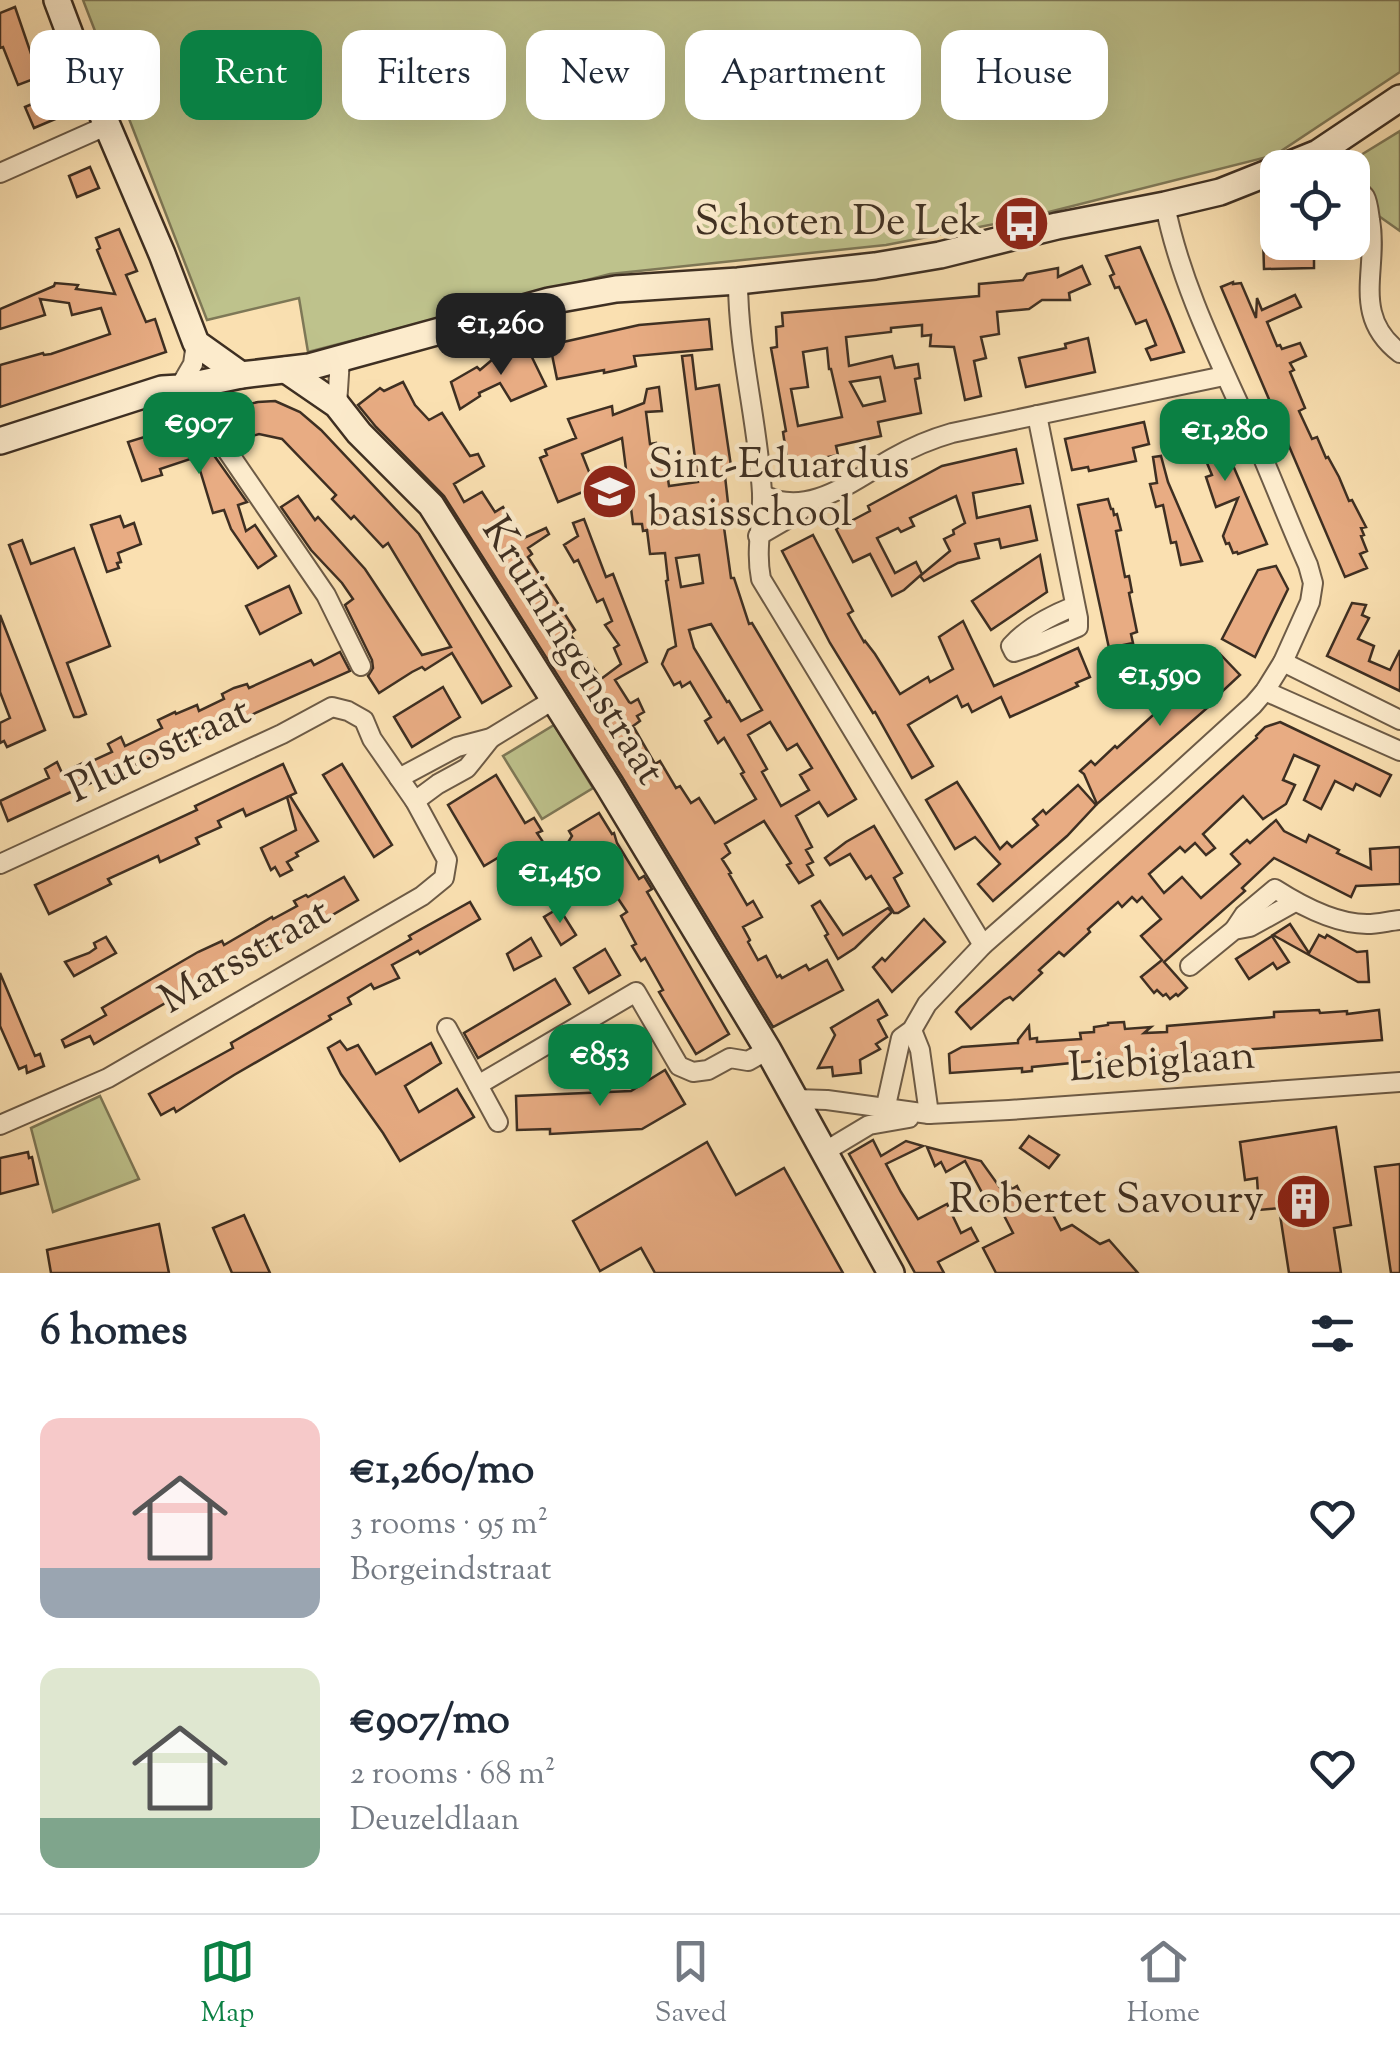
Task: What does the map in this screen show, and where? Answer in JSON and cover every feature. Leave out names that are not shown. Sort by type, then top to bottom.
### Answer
[{"type":"street","points":[[0,455],[164,400],[179,388],[193,364],[196,343],[57,0]]},
{"type":"street","points":[[1336,150],[1400,98]]},
{"type":"street","points":[[0,173],[108,125]]},
{"type":"street","points":[[0,441],[162,388],[309,367],[549,301],[616,288],[738,281],[940,255],[1220,192],[1260,176]]},
{"type":"street","points":[[884,1110],[902,1038],[912,1030],[927,1004],[983,944],[1253,705],[1283,662],[1310,602],[1313,583],[1308,565],[1224,376],[1172,240],[1165,205]]},
{"type":"street","points":[[1370,218],[1373,233],[1368,297],[1373,317],[1389,344],[1400,353]]},
{"type":"street","points":[[738,281],[762,494],[758,536],[761,579],[983,944]]},
{"type":"street","points":[[196,343],[241,375]]},
{"type":"street","points":[[337,405],[340,358]]},
{"type":"street","name":"Kruiningenstraat","points":[[286,370],[337,405],[431,505],[608,784],[768,1050],[891,1273]]},
{"type":"street","points":[[758,536],[814,500],[930,440],[1224,376]]},
{"type":"street","points":[[179,388],[204,417],[326,594],[360,666]]},
{"type":"street","points":[[1037,415],[1075,606]]},
{"type":"street","points":[[762,494],[779,502],[814,500]]},
{"type":"street","points":[[1283,662],[1400,720]]},
{"type":"street","points":[[1264,691],[1400,750]]},
{"type":"street","points":[[399,778],[456,747],[491,738],[554,700]]},
{"type":"street","name":"Plutostraat","points":[[0,864],[282,734],[332,707],[348,710]]},
{"type":"street","name":"Marsstraat","points":[[0,1125],[108,1078],[422,896],[444,878],[446,860],[414,801],[372,739],[364,720],[348,710]]},
{"type":"street","points":[[414,801],[466,768],[491,738]]},
{"type":"street","points":[[1190,966],[1234,930],[1244,915],[1274,889],[1295,902],[1338,918],[1365,924],[1400,920]]},
{"type":"street","points":[[478,1085],[636,992],[678,1066],[694,1072],[708,1070],[730,1058],[748,1061],[768,1050]]},
{"type":"street","points":[[447,1028],[498,1122]]},
{"type":"street","points":[[912,1030],[920,1050],[929,1114]]},
{"type":"street","name":"Liebiglaan","points":[[824,1152],[869,1125],[929,1114],[1400,1082]]},
{"type":"street","name":"Liebiglaan","points":[[795,1099],[929,1114]]},
{"type":"green space","points":[[83,0],[1400,0],[1400,72],[1283,150],[1260,150],[1260,159],[1021,219],[886,245],[610,274],[308,352],[299,298],[207,320],[130,120],[160,120],[160,30],[95,30]]},
{"type":"green space","points":[[1400,131],[1400,231],[1373,212],[1369,150]]},
{"type":"green space","points":[[554,725],[593,788],[542,819],[503,756]]},
{"type":"green space","points":[[100,1096],[139,1179],[53,1212],[31,1128]]},
{"type":"building","points":[[15,7],[30,51],[30,80],[18,85],[3,47],[0,48],[0,13]]},
{"type":"building","points":[[31,120],[53,120],[34,128]]},
{"type":"building","points":[[90,167],[99,188],[77,197],[69,176]]},
{"type":"building","points":[[119,229],[137,271],[126,275],[146,322],[155,319],[166,352],[0,407],[0,365],[51,354],[110,334],[101,308],[72,315],[69,303],[40,299],[45,315],[0,329],[0,309],[55,283],[115,294],[96,238]]},
{"type":"building","points":[[1140,247],[1184,352],[1151,360],[1146,349],[1156,345],[1146,320],[1136,324],[1119,287],[1115,288],[1106,256]]},
{"type":"building","points":[[1264,260],[1314,260],[1314,268],[1264,269]]},
{"type":"building","points":[[1082,266],[1090,284],[1069,293],[1070,300],[1042,300],[1029,309],[997,312],[999,334],[981,337],[986,358],[974,361],[981,396],[965,400],[954,347],[930,346],[931,335],[922,336],[922,325],[846,337],[849,366],[892,356],[895,368],[918,364],[920,378],[915,379],[921,413],[878,422],[881,436],[836,446],[838,455],[788,465],[771,348],[777,347],[776,327],[783,326],[782,313],[979,296],[979,284],[1023,280],[1027,274],[1058,268],[1058,277]],"holes":[[[827,348],[842,417],[798,426],[791,389],[808,387],[803,352]],[[880,377],[885,401],[863,406],[850,382]]]},
{"type":"building","points":[[1241,283],[1256,318],[1257,298],[1262,310],[1295,295],[1301,307],[1267,322],[1277,346],[1282,349],[1300,343],[1306,356],[1290,363],[1305,408],[1299,411],[1366,527],[1361,528],[1361,536],[1367,551],[1360,554],[1367,568],[1345,577],[1221,287]]},
{"type":"building","points":[[709,319],[712,349],[634,356],[636,366],[557,379],[550,345],[639,325]]},
{"type":"building","points":[[1088,338],[1095,372],[1026,387],[1019,358],[1066,348],[1065,344]]},
{"type":"building","points":[[525,343],[546,386],[511,401],[500,383],[479,393],[460,409],[451,382],[477,367],[480,370],[493,359],[495,363],[508,352],[511,355]]},
{"type":"building","points":[[692,355],[696,389],[719,385],[731,466],[724,467],[729,512],[722,513],[731,578],[749,624],[752,623],[856,799],[828,816],[819,802],[796,816],[812,847],[806,850],[813,862],[807,865],[813,875],[799,883],[764,821],[725,844],[730,853],[722,859],[729,874],[747,905],[753,901],[762,917],[743,927],[758,960],[766,956],[777,977],[782,978],[806,965],[809,970],[827,960],[843,990],[773,1027],[622,777],[444,496],[358,405],[380,388],[384,391],[403,382],[415,405],[429,420],[442,413],[470,456],[478,454],[484,466],[454,484],[464,502],[482,492],[495,512],[503,507],[522,539],[546,528],[549,534],[528,548],[532,554],[528,557],[575,630],[570,634],[601,679],[621,664],[614,648],[619,645],[605,625],[612,621],[603,599],[597,602],[578,560],[574,562],[564,545],[578,536],[573,523],[584,519],[606,577],[613,574],[647,662],[615,680],[629,702],[638,699],[644,712],[637,716],[640,721],[633,726],[655,764],[660,761],[676,788],[680,786],[691,803],[699,798],[715,823],[756,799],[724,738],[718,743],[705,721],[711,717],[690,682],[682,687],[680,682],[674,685],[662,664],[668,650],[676,646],[665,553],[650,554],[647,530],[643,531],[642,524],[633,524],[622,438],[582,454],[595,487],[558,502],[540,458],[547,455],[545,450],[576,438],[568,419],[612,406],[613,415],[644,403],[647,389],[659,387],[662,411],[646,412],[650,444],[656,443],[658,458],[665,458],[669,486],[698,482],[682,356]],"holes":[[[699,555],[703,583],[681,587],[676,558]],[[711,624],[762,710],[741,721],[694,648],[689,630]],[[770,722],[787,750],[797,744],[812,768],[800,775],[809,790],[781,806],[748,735]]]},
{"type":"building","points":[[275,401],[300,412],[321,430],[419,534],[511,686],[482,703],[452,653],[379,693],[368,676],[372,660],[345,605],[353,599],[281,507],[298,496],[315,520],[318,517],[365,569],[422,655],[451,647],[388,543],[383,547],[354,516],[351,519],[332,499],[336,495],[282,439],[259,434],[236,441],[217,411]]},
{"type":"building","points":[[1190,410],[1193,417],[1209,410],[1267,544],[1238,554],[1226,544],[1223,536],[1238,498],[1216,507],[1206,477],[1212,475],[1191,426],[1181,430],[1175,417]]},
{"type":"building","points":[[184,413],[247,502],[238,505],[246,531],[255,525],[276,556],[258,568],[231,529],[224,510],[213,513],[196,457],[160,469],[162,475],[142,481],[128,442],[164,431],[161,420]]},
{"type":"building","points":[[1144,422],[1149,444],[1133,448],[1136,461],[1089,471],[1088,467],[1072,470],[1065,439]]},
{"type":"building","points":[[1016,449],[1023,483],[973,493],[977,518],[1030,506],[1037,540],[1001,548],[999,539],[975,544],[979,558],[958,563],[924,581],[920,576],[950,551],[944,539],[965,523],[956,496],[910,518],[914,526],[901,532],[898,528],[877,538],[895,573],[916,562],[922,574],[904,590],[892,596],[870,554],[853,562],[836,529],[870,511],[868,506],[942,466]]},
{"type":"building","points":[[1161,456],[1202,561],[1181,565],[1176,542],[1171,543],[1163,505],[1156,507],[1150,484],[1157,483],[1153,457]]},
{"type":"building","points":[[1108,499],[1121,530],[1116,531],[1125,577],[1129,576],[1137,632],[1131,634],[1133,643],[1109,648],[1078,505]]},
{"type":"building","points":[[120,516],[124,527],[134,523],[141,544],[118,553],[119,568],[107,572],[91,525]]},
{"type":"building","points":[[813,535],[853,611],[848,614],[900,694],[928,677],[930,682],[953,669],[939,637],[963,621],[994,686],[1078,648],[1090,677],[1010,717],[1001,697],[972,712],[968,704],[962,707],[957,696],[908,725],[933,766],[912,778],[830,643],[782,551]]},
{"type":"building","points":[[22,540],[31,564],[74,548],[110,646],[67,663],[86,714],[79,717],[74,717],[71,710],[9,545]]},
{"type":"building","points":[[1040,555],[1047,592],[991,630],[972,601]]},
{"type":"building","points":[[1276,566],[1288,589],[1255,657],[1222,639],[1258,570]]},
{"type":"building","points":[[289,586],[301,613],[260,634],[246,606]]},
{"type":"building","points":[[1352,603],[1366,605],[1362,615],[1369,618],[1358,639],[1374,646],[1369,661],[1390,670],[1400,650],[1400,691],[1327,656]]},
{"type":"building","points":[[0,615],[45,730],[7,747],[4,741],[0,743],[0,723],[10,718],[0,692]]},
{"type":"building","points":[[340,652],[350,671],[8,821],[0,801],[49,778],[45,769],[57,762],[62,773],[88,763],[112,752],[108,744],[121,737],[125,746],[162,728],[158,720],[175,712],[197,705],[199,711],[224,699],[222,694],[234,688],[247,684],[249,688],[311,660],[314,665]]},
{"type":"building","points":[[1220,654],[1240,675],[1097,804],[1080,771],[1117,748]]},
{"type":"building","points":[[443,687],[460,717],[412,747],[394,717]]},
{"type":"building","points":[[1280,722],[1391,775],[1380,796],[1356,784],[1353,790],[1335,781],[1321,809],[1304,800],[1319,766],[1294,755],[1283,780],[1295,785],[1286,804],[1263,819],[1243,796],[1203,834],[1215,848],[1206,855],[1195,843],[1185,852],[1180,847],[1149,874],[1164,893],[1182,877],[1201,898],[1240,864],[1231,854],[1276,820],[1284,831],[1306,842],[1309,835],[1371,869],[1370,849],[1400,847],[1400,884],[1356,886],[1351,897],[1274,858],[1242,888],[1245,891],[1164,962],[1187,988],[1170,999],[1157,990],[1154,993],[1141,977],[1162,960],[1141,936],[1161,919],[1142,897],[1137,902],[1132,897],[1122,907],[1118,902],[1064,956],[1059,952],[1013,1000],[1004,1000],[971,1029],[956,1012],[960,1007],[1265,727]]},
{"type":"building","points":[[283,764],[296,793],[246,816],[243,809],[218,821],[221,827],[196,838],[199,844],[160,862],[158,856],[108,879],[111,884],[49,914],[35,885],[197,810],[195,806]]},
{"type":"building","points":[[342,764],[392,845],[374,857],[323,775]]},
{"type":"building","points":[[496,775],[525,823],[534,818],[542,831],[537,833],[545,845],[543,855],[554,869],[574,857],[567,844],[572,836],[569,831],[599,813],[639,879],[644,876],[652,889],[647,892],[729,1034],[696,1054],[659,992],[663,990],[645,958],[641,961],[632,946],[636,944],[621,916],[627,912],[611,888],[600,894],[595,886],[559,908],[544,881],[526,888],[506,853],[484,866],[448,805]]},
{"type":"building","points":[[957,782],[1000,849],[1007,842],[1012,847],[1038,825],[1033,819],[1043,810],[1046,814],[1078,785],[1096,805],[993,901],[978,884],[1000,864],[975,837],[955,849],[926,800]]},
{"type":"building","points":[[290,796],[318,841],[296,853],[298,856],[287,862],[292,870],[280,876],[275,867],[271,870],[261,848],[296,830],[287,797]]},
{"type":"building","points":[[874,826],[902,873],[894,878],[909,906],[898,913],[894,913],[871,876],[866,879],[850,854],[830,865],[825,858]]},
{"type":"building","points":[[344,877],[358,900],[274,949],[270,943],[94,1044],[90,1036],[65,1047],[62,1040],[106,1015],[102,1008],[198,952],[222,941],[224,945],[297,906],[294,901]]},
{"type":"building","points":[[820,901],[843,935],[888,908],[892,912],[838,959],[812,906]]},
{"type":"building","points":[[470,902],[480,919],[420,954],[418,951],[392,965],[399,978],[374,989],[371,984],[348,998],[351,1004],[329,1016],[331,1019],[176,1112],[174,1108],[161,1115],[149,1094],[233,1048],[231,1043]]},
{"type":"building","points":[[559,908],[576,935],[561,945],[544,917]]},
{"type":"building","points":[[924,919],[945,942],[892,992],[873,967],[882,958],[885,961]]},
{"type":"building","points":[[1290,924],[1309,953],[1319,935],[1327,935],[1357,952],[1367,951],[1369,982],[1358,982],[1273,935]]},
{"type":"building","points":[[1272,936],[1289,962],[1277,969],[1273,963],[1249,979],[1236,959]]},
{"type":"building","points":[[106,937],[116,953],[74,976],[65,962],[89,953],[96,948],[94,943]]},
{"type":"building","points":[[531,938],[541,956],[514,970],[507,954]]},
{"type":"building","points":[[605,949],[620,975],[589,993],[574,968]]},
{"type":"building","points":[[0,973],[35,1056],[40,1054],[44,1066],[27,1073],[26,1066],[19,1069],[0,1026]]},
{"type":"building","points":[[555,979],[570,1004],[478,1058],[464,1033]]},
{"type":"building","points":[[878,1000],[887,1015],[878,1020],[887,1037],[876,1044],[880,1049],[860,1060],[861,1073],[833,1076],[832,1067],[818,1068],[835,1035],[831,1028]]},
{"type":"building","points":[[1319,1010],[1347,1014],[1379,1010],[1382,1040],[1112,1059],[1032,1067],[1032,1071],[1022,1072],[1022,1068],[950,1073],[949,1054],[962,1047],[1018,1043],[1029,1026],[1030,1039],[1037,1038],[1037,1042],[1081,1039],[1080,1033],[1094,1032],[1094,1027],[1108,1023],[1124,1022],[1125,1029],[1151,1027],[1144,1033],[1167,1032],[1167,1026]]},
{"type":"building","points":[[340,1041],[347,1050],[358,1045],[376,1074],[431,1043],[441,1063],[405,1086],[419,1112],[457,1089],[474,1117],[400,1161],[341,1074],[328,1048]]},
{"type":"building","points":[[665,1070],[685,1104],[642,1129],[550,1134],[550,1129],[517,1130],[516,1096],[631,1091]]},
{"type":"building","name":"Robertet Savoury","points":[[1336,1127],[1351,1225],[1334,1228],[1341,1273],[1289,1273],[1279,1208],[1259,1210],[1257,1178],[1245,1180],[1240,1142]]},
{"type":"building","points":[[1029,1136],[1059,1155],[1049,1168],[1020,1148]]},
{"type":"building","points":[[873,1140],[881,1156],[906,1141],[923,1146],[886,1164],[901,1192],[918,1219],[947,1204],[961,1233],[971,1228],[978,1241],[938,1262],[944,1273],[915,1273],[849,1154]]},
{"type":"building","points":[[707,1142],[736,1195],[784,1168],[843,1273],[655,1273],[641,1248],[600,1271],[573,1221]]},
{"type":"building","points":[[927,1147],[981,1161],[1001,1189],[1017,1186],[1024,1200],[1033,1195],[1045,1214],[1051,1211],[1061,1230],[1072,1225],[1100,1244],[1109,1240],[1138,1273],[996,1273],[983,1248],[1013,1233],[995,1198],[986,1200],[965,1161],[946,1172],[941,1162],[935,1166]]},
{"type":"building","points":[[28,1152],[38,1184],[0,1194],[0,1158]]},
{"type":"building","name":"Robertet Savoury","points":[[1400,1164],[1400,1273],[1391,1273],[1375,1167]]},
{"type":"building","points":[[244,1215],[270,1273],[232,1273],[213,1228]]},
{"type":"building","points":[[159,1224],[169,1273],[51,1273],[47,1250]]},
{"type":"place","name":"Schoten De Lek","points":[[1021,224]]},
{"type":"place","name":"Sint-Eduardus basisschool","points":[[609,491]]},
{"type":"place","name":"Robertet Savoury","points":[[1303,1202]]}]
